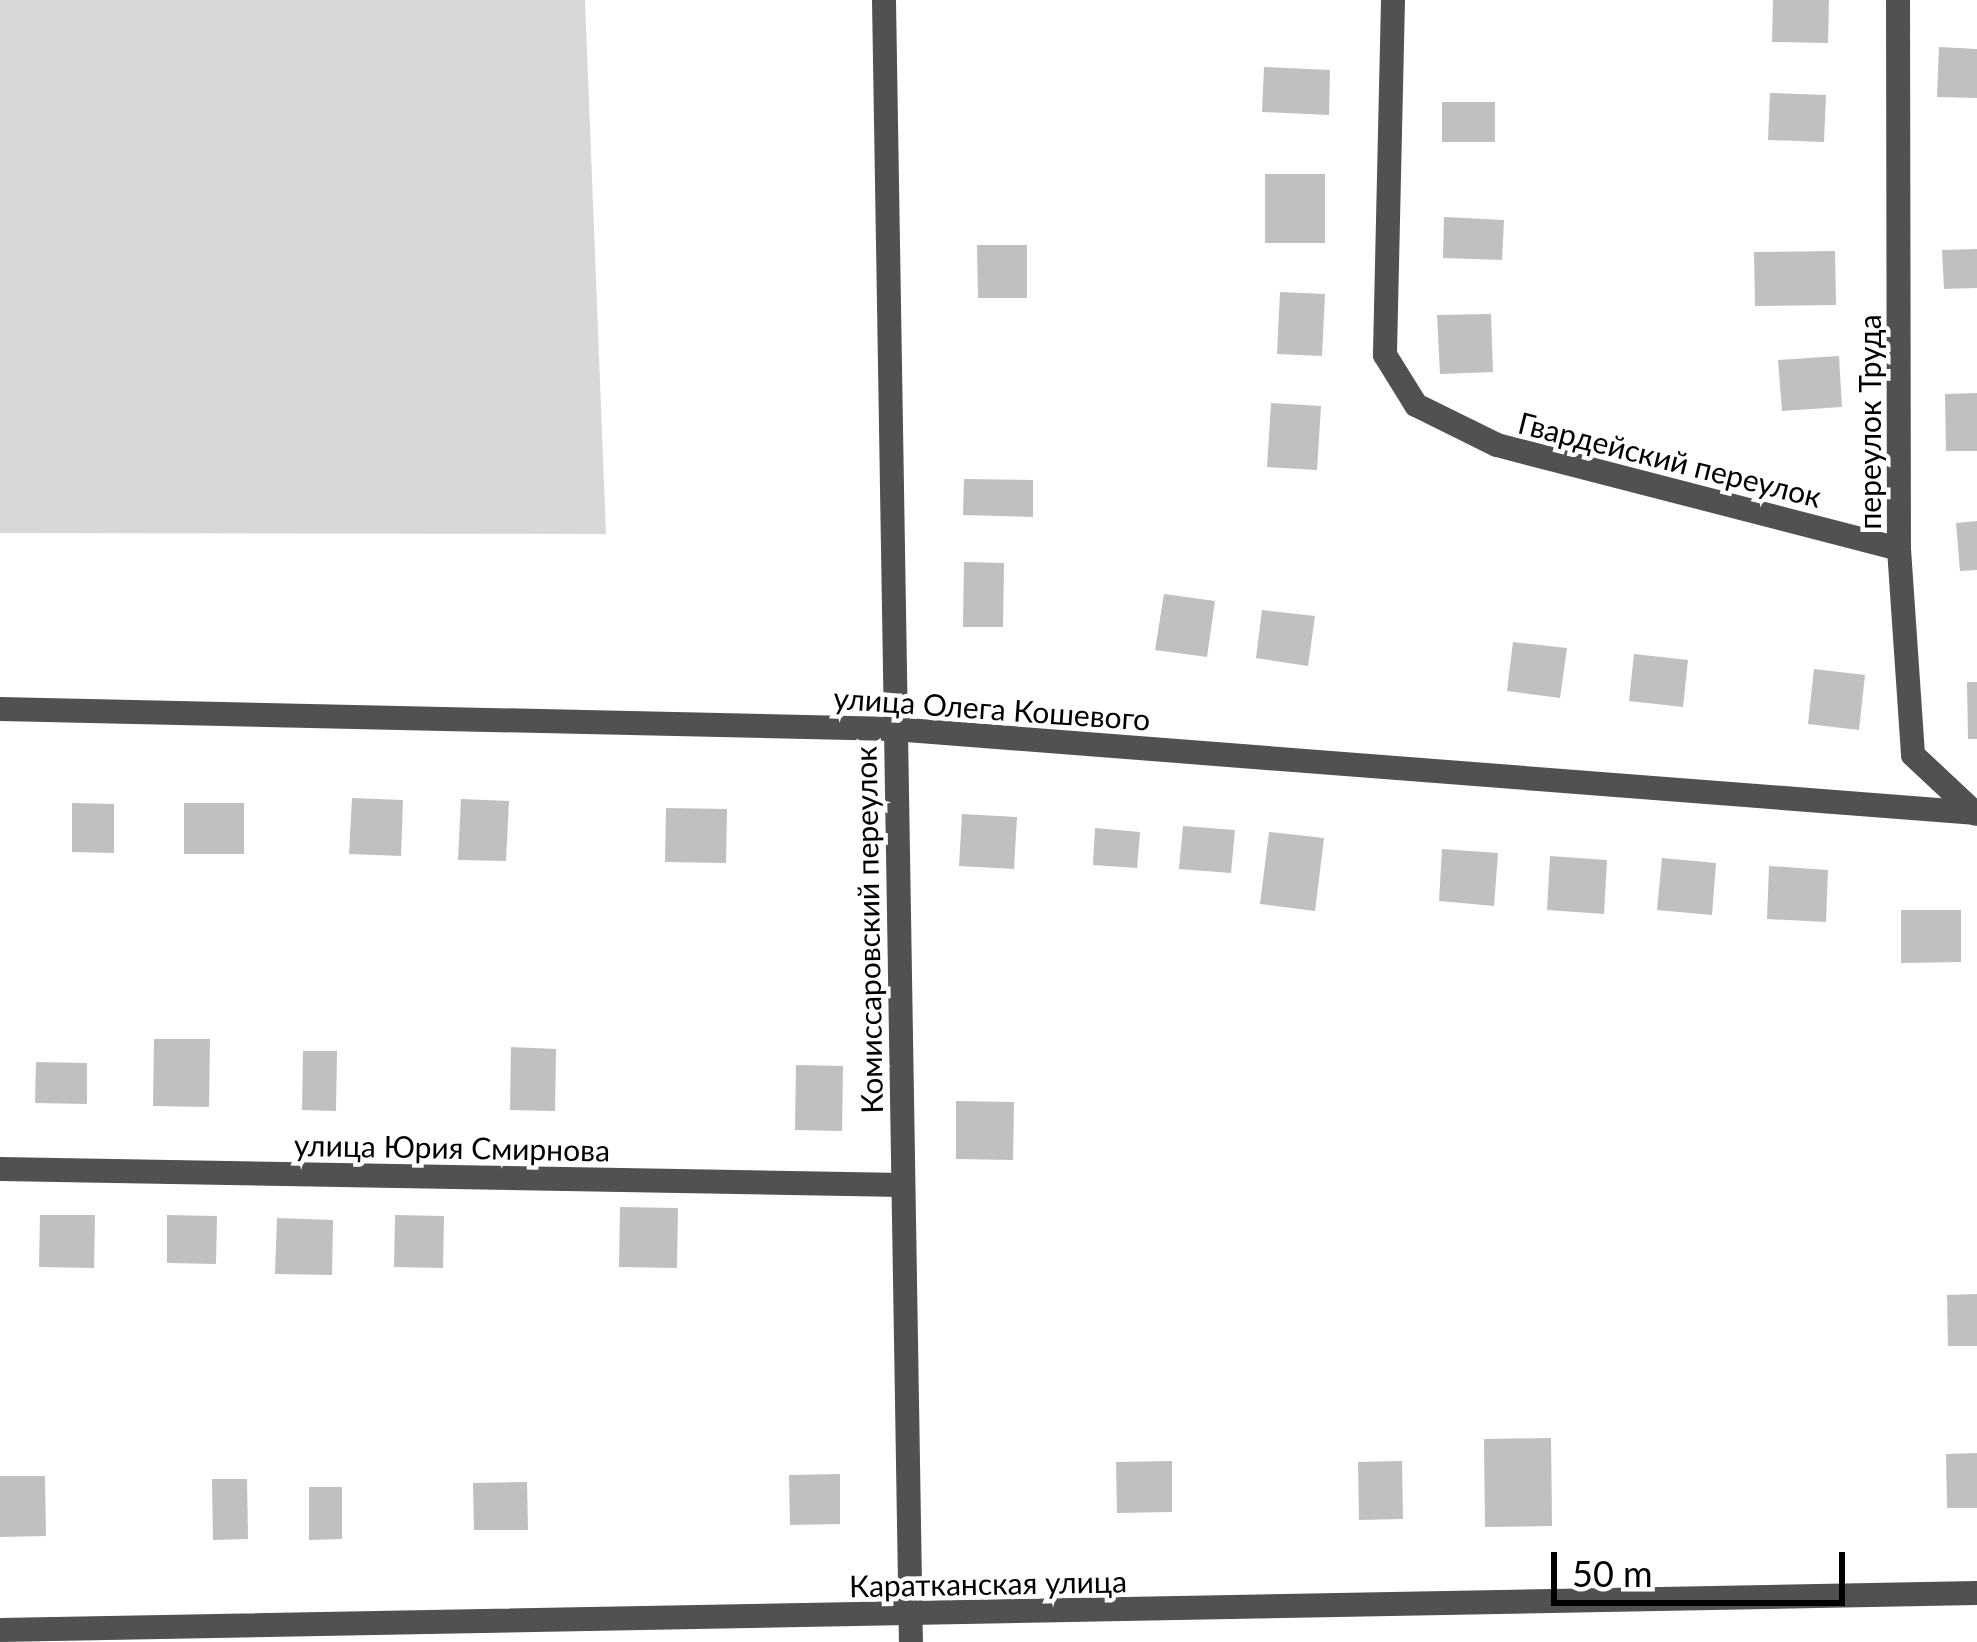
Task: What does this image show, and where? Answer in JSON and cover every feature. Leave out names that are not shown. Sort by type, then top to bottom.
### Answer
[{"type":"street","name":"Комиссаровский переулок","points":[[884,0],[911,1642]]},
{"type":"street","name":"Гвардейский переулок","points":[[1393,0],[1384,355],[1416,405],[1497,446],[1899,549]]},
{"type":"street","name":"переулок Труда","points":[[1898,0],[1899,549],[1913,755],[1976,814]]},
{"type":"street","name":"улица Олега Кошевого","points":[[0,709],[894,729],[1976,814]]},
{"type":"street","name":"улица Юрия Смирнова","points":[[0,1169],[903,1185]]},
{"type":"street","name":"Каратканская улица","points":[[0,1630],[1977,1593]]},
{"type":"shaded area","points":[[0,0],[585,0],[606,534],[0,533]]},
{"type":"building","points":[[1773,0],[1829,0],[1828,43],[1772,42]]},
{"type":"building","points":[[1939,47],[1977,49],[1977,98],[1937,97]]},
{"type":"building","points":[[1264,67],[1330,70],[1329,115],[1262,112]]},
{"type":"building","points":[[1770,93],[1826,95],[1824,142],[1768,140]]},
{"type":"building","points":[[1442,102],[1495,102],[1495,142],[1442,142]]},
{"type":"building","points":[[1265,174],[1325,174],[1325,243],[1265,243]]},
{"type":"building","points":[[1444,217],[1504,220],[1502,260],[1443,258]]},
{"type":"building","points":[[977,245],[1027,245],[1027,298],[978,298]]},
{"type":"building","points":[[1977,249],[1977,288],[1944,289],[1942,250]]},
{"type":"building","points":[[1835,251],[1836,305],[1755,306],[1754,252]]},
{"type":"building","points":[[1280,292],[1325,294],[1322,356],[1277,354]]},
{"type":"building","points":[[1491,314],[1493,372],[1440,374],[1437,315]]},
{"type":"building","points":[[1839,356],[1842,407],[1782,411],[1778,360]]},
{"type":"building","points":[[1977,393],[1977,451],[1946,451],[1945,394]]},
{"type":"building","points":[[1271,403],[1321,406],[1317,470],[1267,467]]},
{"type":"building","points":[[964,479],[1033,480],[1033,517],[963,515]]},
{"type":"building","points":[[1977,521],[1977,570],[1960,571],[1956,523]]},
{"type":"building","points":[[964,562],[1004,563],[1003,627],[963,627]]},
{"type":"building","points":[[1164,594],[1215,601],[1207,657],[1155,650]]},
{"type":"building","points":[[1262,610],[1315,616],[1308,666],[1256,658]]},
{"type":"building","points":[[1513,642],[1567,648],[1560,698],[1507,691]]},
{"type":"building","points":[[1634,654],[1688,660],[1683,707],[1629,701]]},
{"type":"building","points":[[1814,669],[1865,675],[1859,730],[1808,724]]},
{"type":"building","points":[[1967,682],[1977,682],[1977,739],[1968,739]]},
{"type":"building","points":[[352,798],[403,800],[401,856],[349,854]]},
{"type":"building","points":[[461,799],[509,801],[506,861],[458,860]]},
{"type":"building","points":[[72,803],[114,804],[114,853],[72,852]]},
{"type":"building","points":[[184,803],[244,803],[244,854],[184,854]]},
{"type":"building","points":[[666,808],[727,809],[726,863],[665,862]]},
{"type":"building","points":[[962,814],[1017,817],[1014,869],[959,866]]},
{"type":"building","points":[[1183,826],[1235,830],[1231,873],[1179,869]]},
{"type":"building","points":[[1095,828],[1140,832],[1137,868],[1093,865]]},
{"type":"building","points":[[1269,832],[1324,838],[1315,911],[1260,904]]},
{"type":"building","points":[[1442,849],[1498,853],[1494,906],[1439,901]]},
{"type":"building","points":[[1550,856],[1607,860],[1604,914],[1547,910]]},
{"type":"building","points":[[1662,858],[1716,863],[1712,915],[1657,910]]},
{"type":"building","points":[[1769,866],[1828,870],[1826,922],[1767,919]]},
{"type":"building","points":[[1901,910],[1961,910],[1961,962],[1901,963]]},
{"type":"building","points":[[154,1039],[210,1039],[209,1107],[153,1106]]},
{"type":"building","points":[[511,1047],[556,1049],[555,1111],[510,1110]]},
{"type":"building","points":[[303,1051],[337,1051],[336,1111],[302,1110]]},
{"type":"building","points":[[36,1062],[87,1063],[87,1104],[35,1103]]},
{"type":"building","points":[[796,1065],[843,1066],[842,1131],[795,1130]]},
{"type":"building","points":[[956,1101],[1014,1102],[1013,1160],[956,1159]]},
{"type":"building","points":[[620,1207],[678,1208],[677,1268],[619,1267]]},
{"type":"building","points":[[40,1215],[95,1215],[94,1268],[39,1267]]},
{"type":"building","points":[[167,1215],[217,1216],[216,1264],[167,1263]]},
{"type":"building","points":[[395,1215],[444,1216],[443,1268],[394,1267]]},
{"type":"building","points":[[277,1218],[333,1220],[332,1275],[275,1274]]},
{"type":"building","points":[[1977,1294],[1977,1346],[1948,1346],[1947,1295]]},
{"type":"building","points":[[1551,1438],[1552,1526],[1485,1527],[1484,1439]]},
{"type":"building","points":[[1977,1453],[1977,1508],[1947,1508],[1946,1454]]},
{"type":"building","points":[[1172,1461],[1172,1512],[1117,1513],[1116,1462]]},
{"type":"building","points":[[1402,1461],[1403,1519],[1359,1520],[1358,1462]]},
{"type":"building","points":[[840,1474],[840,1524],[790,1525],[789,1475]]},
{"type":"building","points":[[0,1476],[45,1476],[46,1536],[0,1537]]},
{"type":"building","points":[[212,1479],[247,1479],[248,1539],[213,1540]]},
{"type":"building","points":[[527,1482],[528,1530],[474,1530],[473,1483]]},
{"type":"building","points":[[309,1487],[342,1487],[342,1539],[309,1540]]}]
